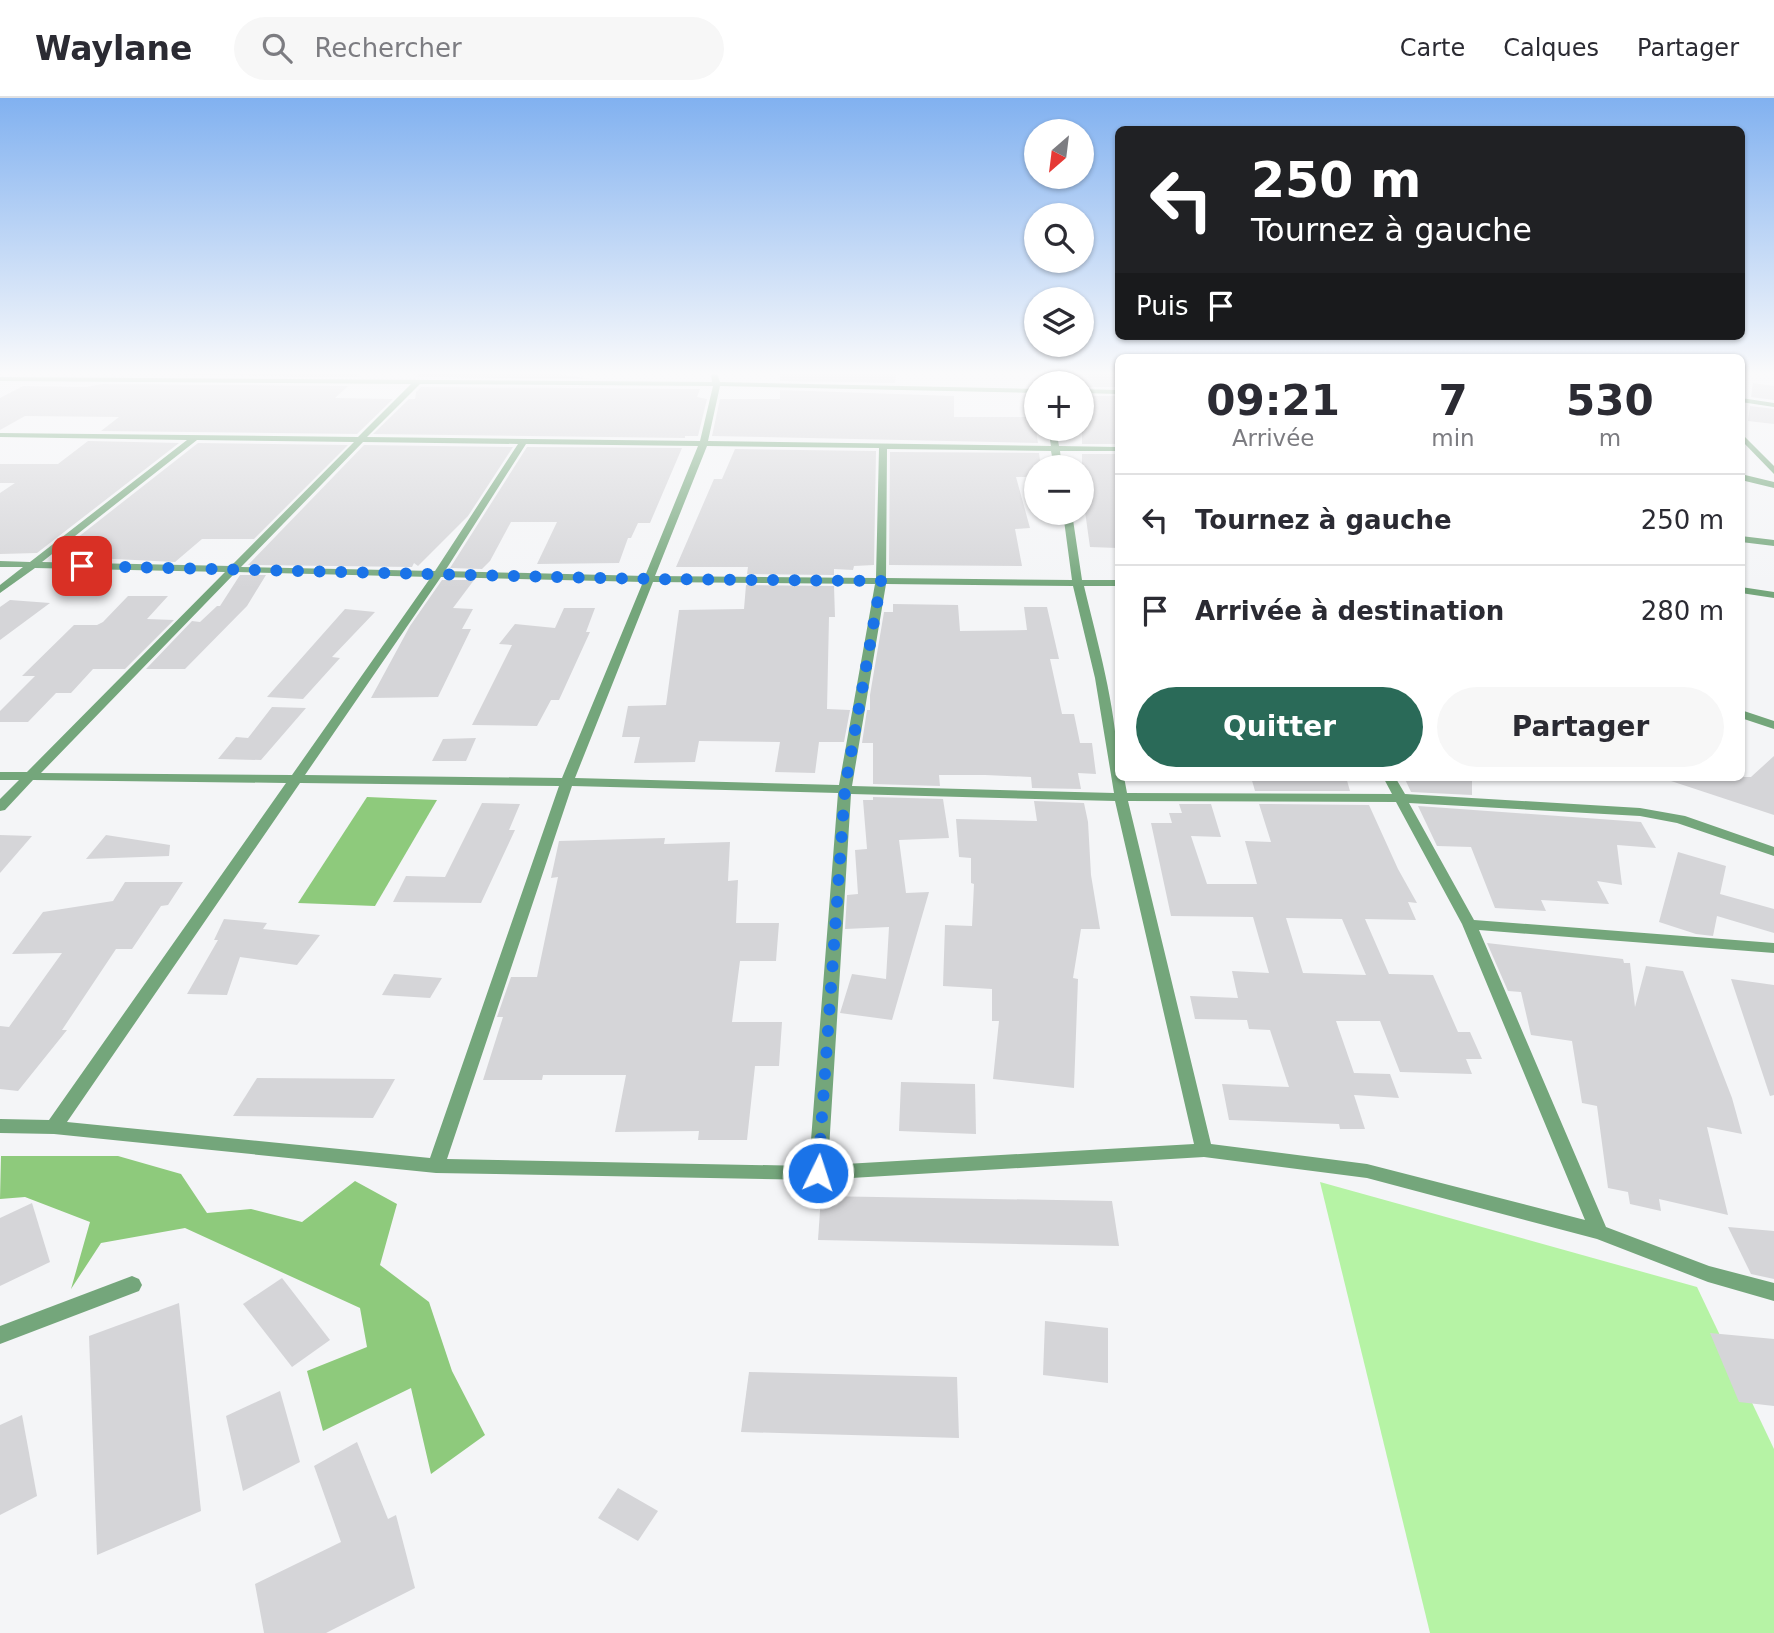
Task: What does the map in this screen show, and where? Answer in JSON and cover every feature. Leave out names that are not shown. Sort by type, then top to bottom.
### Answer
[{"type":"street","points":[[0,590],[184,446]]},
{"type":"street","points":[[0,807],[353,446]]},
{"type":"street","points":[[54,1127],[439,573],[521,446]]},
{"type":"street","points":[[436,1166],[568,782],[703,446]]},
{"type":"street","points":[[760,446],[1115,449]]},
{"type":"street","points":[[1056,446],[1057,455]]},
{"type":"street","points":[[1751,446],[1774,471]]},
{"type":"street","points":[[818,1173],[845,788],[881,581],[883,447]]},
{"type":"street","points":[[1745,478],[1774,485]]},
{"type":"street","points":[[1070,525],[1078,584],[1101,678],[1115,761]]},
{"type":"street","points":[[1745,539],[1774,543]]},
{"type":"street","points":[[0,564],[649,579],[1115,583]]},
{"type":"street","points":[[1745,591],[1774,595]]},
{"type":"street","points":[[1745,714],[1774,725]]},
{"type":"street","points":[[0,776],[568,782],[1121,797],[1399,798],[1640,812],[1681,819],[1774,852]]},
{"type":"street","points":[[1118,781],[1203,1150]]},
{"type":"street","points":[[1391,781],[1468,924],[1599,1232]]},
{"type":"street","points":[[1468,924],[1774,948]]},
{"type":"street","points":[[0,1126],[54,1127],[436,1166],[818,1173],[1203,1150],[1367,1171],[1599,1232],[1708,1275],[1774,1292]]},
{"type":"street","points":[[0,1335],[132,1285]]},
{"type":"green space","points":[[367,797],[437,800],[375,906],[298,903]]},
{"type":"green space","points":[[1,1156],[118,1156],[181,1174],[207,1213],[251,1209],[302,1222],[355,1181],[397,1204],[380,1265],[429,1302],[452,1371],[485,1435],[431,1474],[411,1388],[323,1431],[307,1371],[367,1347],[360,1308],[185,1228],[101,1243],[71,1289],[90,1222],[25,1197],[0,1199]]},
{"type":"green space","points":[[1320,1182],[1697,1287],[1774,1449],[1774,1633],[1430,1633]]},
{"type":"building","points":[[82,446],[176,446],[37,553],[0,554],[0,493],[15,483],[0,483],[0,464],[58,464]]},
{"type":"building","points":[[195,446],[347,446],[254,539],[202,539],[175,562],[54,556]]},
{"type":"building","points":[[363,446],[513,447],[468,516],[418,566],[414,563],[412,567],[248,565]]},
{"type":"building","points":[[527,447],[682,448],[650,523],[638,523],[631,538],[628,538],[619,563],[537,564],[557,522],[511,522],[490,561],[482,569],[450,568]]},
{"type":"building","points":[[735,449],[876,451],[874,565],[854,566],[853,570],[834,569],[834,575],[747,574],[748,567],[676,567],[714,479],[722,479]]},
{"type":"building","points":[[890,452],[1039,453],[1024,455],[1024,477],[1016,477],[1024,506],[1024,525],[1029,525],[1030,528],[1015,529],[1022,566],[889,565]]},
{"type":"building","points":[[1082,454],[1115,454],[1115,548],[1090,547],[1087,525],[1094,525],[1094,455]]},
{"type":"building","points":[[240,575],[266,575],[247,606],[185,669],[146,669],[192,621],[200,622],[220,606]]},
{"type":"building","points":[[442,580],[474,580],[453,608],[473,609],[462,629],[471,629],[438,697],[371,698],[410,626]]},
{"type":"building","points":[[746,585],[834,586],[835,617],[829,617],[827,709],[850,710],[844,742],[819,742],[815,773],[775,772],[780,742],[699,741],[695,762],[634,763],[640,737],[622,737],[628,706],[666,705],[679,610],[744,609]]},
{"type":"building","points":[[128,596],[168,596],[147,619],[174,620],[125,669],[93,669],[71,693],[56,693],[28,722],[0,722],[0,711],[35,676],[22,676],[74,625],[97,625],[103,622]]},
{"type":"building","points":[[10,600],[50,603],[0,640],[0,607]]},
{"type":"building","points":[[893,604],[958,605],[960,631],[1027,630],[1024,607],[1047,607],[1059,659],[1050,659],[1062,714],[1074,714],[1080,743],[1092,743],[1096,774],[1078,773],[1081,789],[1032,788],[1031,777],[985,775],[939,775],[940,786],[873,784],[873,743],[862,743],[867,710],[870,710],[870,695],[884,612],[893,612]]},
{"type":"building","points":[[564,608],[595,608],[586,632],[590,632],[559,700],[551,700],[537,726],[472,725],[512,645],[499,644],[515,624],[555,628]]},
{"type":"building","points":[[345,609],[375,612],[332,657],[340,658],[303,699],[267,697]]},
{"type":"building","points":[[272,707],[306,708],[261,760],[218,759],[236,737],[248,738]]},
{"type":"building","points":[[476,738],[466,761],[432,761],[443,739]]},
{"type":"building","points":[[1774,756],[1774,815],[1671,781],[1745,781],[1745,777],[1751,777]]},
{"type":"building","points":[[1252,781],[1347,781],[1350,791],[1255,791]]},
{"type":"building","points":[[1406,781],[1472,781],[1472,795],[1411,792]]},
{"type":"building","points":[[873,797],[943,799],[949,838],[899,840],[906,893],[929,892],[892,1020],[840,1013],[852,974],[886,979],[889,927],[845,929],[847,895],[858,894],[855,850],[867,849],[863,800],[873,800]]},
{"type":"building","points":[[1034,801],[1084,803],[1088,822],[1091,875],[1100,929],[1081,929],[1073,978],[1078,979],[1074,1088],[993,1079],[999,1021],[992,1021],[992,989],[943,986],[945,925],[972,926],[974,884],[971,883],[971,858],[959,857],[956,819],[1037,821]]},
{"type":"building","points":[[482,803],[520,804],[509,830],[515,830],[481,903],[393,902],[406,876],[445,877]]},
{"type":"building","points":[[1179,804],[1211,804],[1221,837],[1191,836],[1207,884],[1257,884],[1245,841],[1271,842],[1259,804],[1369,805],[1398,869],[1417,903],[1408,902],[1416,920],[1365,919],[1389,974],[1433,975],[1458,1032],[1470,1032],[1482,1059],[1466,1059],[1472,1074],[1400,1072],[1380,1021],[1336,1021],[1354,1073],[1390,1074],[1399,1098],[1354,1095],[1365,1129],[1340,1129],[1339,1124],[1229,1120],[1222,1084],[1289,1087],[1270,1030],[1249,1029],[1247,1020],[1195,1019],[1190,996],[1238,998],[1232,971],[1269,973],[1253,917],[1171,916],[1151,823],[1172,823],[1169,813],[1182,813]],"holes":[[[1286,918],[1342,919],[1366,975],[1303,973]]]},
{"type":"building","points":[[1418,806],[1641,822],[1656,848],[1617,845],[1622,885],[1597,881],[1609,904],[1541,900],[1546,911],[1495,908],[1471,847],[1437,846]]},
{"type":"building","points":[[0,835],[32,836],[0,873]]},
{"type":"building","points":[[106,835],[170,845],[169,856],[86,859]]},
{"type":"building","points":[[665,838],[664,844],[730,842],[728,881],[738,880],[736,923],[779,923],[776,961],[740,961],[732,1022],[782,1022],[779,1066],[755,1066],[747,1140],[698,1140],[699,1131],[615,1132],[626,1075],[543,1075],[542,1080],[483,1080],[503,1017],[497,1017],[511,977],[537,977],[558,877],[551,878],[559,841]]},
{"type":"building","points":[[1678,852],[1726,866],[1720,894],[1774,909],[1774,933],[1717,916],[1713,936],[1696,934],[1659,922]]},
{"type":"building","points":[[125,882],[183,882],[168,905],[161,906],[132,949],[116,949],[62,1030],[67,1030],[18,1091],[0,1089],[0,1026],[9,1027],[62,953],[12,954],[43,912],[113,901]]},
{"type":"building","points":[[224,919],[267,923],[263,929],[320,935],[297,965],[240,957],[227,995],[187,994],[218,940],[214,940]]},
{"type":"building","points":[[1487,943],[1623,959],[1624,963],[1630,963],[1635,1007],[1646,966],[1683,971],[1732,1098],[1742,1134],[1707,1127],[1728,1215],[1659,1199],[1661,1211],[1630,1204],[1628,1192],[1608,1188],[1597,1106],[1582,1103],[1572,1041],[1531,1035],[1521,992],[1508,991]]},
{"type":"building","points":[[394,974],[442,978],[430,998],[382,995]]},
{"type":"building","points":[[1731,979],[1774,985],[1774,1095],[1770,1096]]},
{"type":"building","points":[[257,1078],[395,1079],[373,1118],[233,1116]]},
{"type":"building","points":[[901,1082],[975,1084],[976,1134],[899,1131]]},
{"type":"building","points":[[821,1196],[1112,1201],[1119,1246],[818,1240]]},
{"type":"building","points":[[32,1203],[50,1262],[0,1286],[0,1218]]},
{"type":"building","points":[[1728,1227],[1774,1231],[1774,1279],[1751,1274]]},
{"type":"building","points":[[282,1278],[330,1340],[292,1367],[243,1304]]},
{"type":"building","points":[[179,1303],[201,1511],[97,1555],[89,1336]]},
{"type":"building","points":[[1045,1321],[1108,1328],[1108,1383],[1043,1375]]},
{"type":"building","points":[[1710,1333],[1774,1339],[1774,1406],[1739,1402]]},
{"type":"building","points":[[749,1372],[957,1377],[959,1438],[741,1432]]},
{"type":"building","points":[[280,1391],[300,1462],[243,1491],[226,1416]]},
{"type":"building","points":[[22,1415],[37,1496],[0,1515],[0,1425]]},
{"type":"building","points":[[357,1442],[388,1519],[396,1515],[415,1588],[326,1633],[264,1633],[255,1584],[341,1542],[314,1466]]},
{"type":"building","points":[[618,1488],[658,1511],[638,1541],[598,1518]]},
{"type":"route","points":[[82,566],[649,579],[881,581],[845,788],[818,1173]]}]
